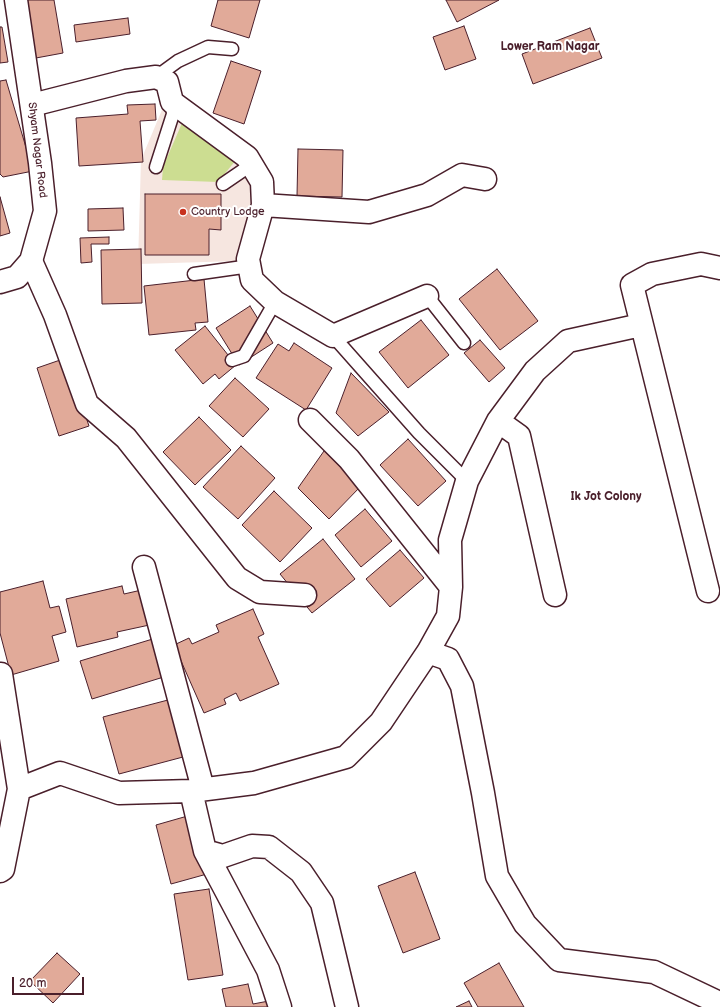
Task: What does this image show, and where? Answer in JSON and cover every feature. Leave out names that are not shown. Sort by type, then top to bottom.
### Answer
[{"type":"street","name":"Shyam Nagar Road","points":[[0,282],[17,277],[31,262],[45,211],[32,105],[16,0]]},
{"type":"street","points":[[32,105],[126,81],[156,77],[167,82],[172,102],[247,157],[262,182],[263,205],[248,258],[252,280],[275,302],[333,336],[427,296]]},
{"type":"street","points":[[263,205],[369,212],[427,195],[462,175],[485,179]]},
{"type":"street","points":[[31,262],[56,315],[87,404],[126,438],[237,578],[260,592],[305,595]]},
{"type":"street","points":[[708,591],[632,285],[652,274],[659,272],[701,264],[720,268]]},
{"type":"street","points":[[20,789],[60,773],[119,793],[197,790],[254,783],[346,757],[382,722],[428,652],[448,616],[451,587],[450,540],[467,481],[498,421],[535,371],[568,341],[641,325]]},
{"type":"street","points":[[310,420],[349,459],[451,587]]},
{"type":"street","points":[[498,421],[519,436],[555,596]]},
{"type":"street","points":[[144,567],[197,790],[205,851],[268,970],[280,1007]]},
{"type":"street","points":[[428,652],[448,659],[462,686],[483,793],[497,876],[526,924],[559,960],[654,972],[715,1001],[720,1005]]},
{"type":"street","points":[[0,871],[2,869],[20,789],[1,674]]},
{"type":"street","points":[[205,851],[223,856],[252,846],[269,847],[301,872],[322,903],[347,1007]]},
{"type":"lane","points":[[156,77],[178,61],[208,47],[232,49]]},
{"type":"lane","points":[[156,167],[173,114],[172,102]]},
{"type":"lane","points":[[222,184],[252,166]]},
{"type":"lane","points":[[194,274],[250,266]]},
{"type":"lane","points":[[427,296],[464,343]]},
{"type":"lane","points":[[232,360],[244,356],[275,302]]},
{"type":"lane","points":[[333,336],[419,433],[467,481]]},
{"type":"shaded area","points":[[164,105],[182,123],[236,160],[250,184],[255,203],[239,261],[138,264],[141,160]]},
{"type":"green space","points":[[182,123],[236,160],[218,182],[162,180],[163,167]]},
{"type":"building","points":[[26,0],[54,0],[63,53],[36,58]]},
{"type":"building","points":[[218,0],[260,0],[249,38],[211,26]]},
{"type":"building","points":[[446,0],[499,0],[457,22]]},
{"type":"building","points":[[128,18],[130,34],[76,42],[74,25]]},
{"type":"building","points":[[464,26],[476,59],[445,70],[433,37]]},
{"type":"building","points":[[0,27],[2,27],[8,62],[0,63]]},
{"type":"building","points":[[590,28],[602,58],[533,84],[522,54]]},
{"type":"building","points":[[231,61],[261,71],[244,124],[213,113]]},
{"type":"building","points":[[6,80],[33,171],[3,177],[0,174],[0,81]]},
{"type":"building","points":[[155,104],[156,120],[140,121],[143,162],[79,166],[76,118],[128,114],[127,105]]},
{"type":"building","points":[[298,149],[343,150],[342,197],[297,196]]},
{"type":"building","points":[[145,194],[221,194],[221,230],[209,229],[209,255],[145,255]]},
{"type":"building","points":[[0,197],[10,233],[0,236]]},
{"type":"building","points":[[123,208],[124,230],[88,231],[88,209]]},
{"type":"building","points":[[109,237],[109,244],[91,244],[92,262],[81,263],[80,238]]},
{"type":"building","points":[[141,249],[142,303],[102,304],[101,250]]},
{"type":"building","points":[[497,269],[538,321],[500,350],[459,299]]},
{"type":"building","points":[[204,279],[208,322],[195,323],[196,330],[149,335],[144,286]]},
{"type":"building","points":[[250,306],[273,343],[239,365],[216,328]]},
{"type":"building","points":[[421,320],[449,355],[408,388],[379,352]]},
{"type":"building","points":[[205,326],[236,365],[219,379],[215,374],[203,384],[175,350]]},
{"type":"building","points":[[480,340],[505,368],[489,382],[464,353]]},
{"type":"building","points":[[294,343],[332,368],[306,410],[256,378],[278,344],[289,351]]},
{"type":"building","points":[[66,358],[89,426],[59,436],[37,368]]},
{"type":"building","points":[[351,373],[389,412],[358,436],[336,413]]},
{"type":"building","points":[[235,378],[269,409],[243,437],[209,406]]},
{"type":"building","points":[[199,417],[231,450],[195,485],[163,452]]},
{"type":"building","points":[[408,439],[446,481],[418,506],[380,465]]},
{"type":"building","points":[[241,446],[275,478],[238,519],[203,487]]},
{"type":"building","points":[[324,451],[360,487],[329,519],[298,488]]},
{"type":"building","points":[[274,491],[312,528],[280,562],[242,525]]},
{"type":"building","points":[[365,509],[392,541],[361,567],[335,535]]},
{"type":"building","points":[[323,539],[355,579],[312,613],[280,574]]},
{"type":"building","points":[[400,550],[424,578],[390,607],[366,579]]},
{"type":"building","points":[[43,581],[50,608],[59,606],[66,632],[52,636],[59,661],[11,675],[0,633],[0,592]]},
{"type":"building","points":[[122,586],[124,594],[146,589],[154,624],[117,632],[118,637],[77,647],[66,599]]},
{"type":"building","points":[[253,609],[264,634],[258,637],[279,684],[240,701],[236,693],[224,699],[226,704],[204,713],[174,645],[189,638],[192,644],[219,632],[216,625]]},
{"type":"building","points":[[156,638],[167,676],[92,699],[80,661]]},
{"type":"building","points":[[168,700],[183,757],[119,774],[103,717]]},
{"type":"building","points":[[191,815],[207,874],[171,884],[156,825]]},
{"type":"building","points":[[415,872],[440,939],[403,953],[378,886]]},
{"type":"building","points":[[209,889],[223,975],[188,980],[174,894]]},
{"type":"building","points":[[57,953],[80,974],[53,1003],[30,981]]},
{"type":"building","points":[[499,963],[524,1007],[478,1007],[464,983]]},
{"type":"building","points":[[248,984],[253,1004],[274,1000],[275,1007],[226,1007],[222,989]]},
{"type":"building","points":[[469,1001],[472,1007],[456,1007]]},
{"type":"place","name":"Country Lodge","points":[[183,212]]},
{"type":"district","name":"Lower Ram Nagar","points":[[550,47]]},
{"type":"district","name":"Ik Jot Colony","points":[[606,497]]}]
